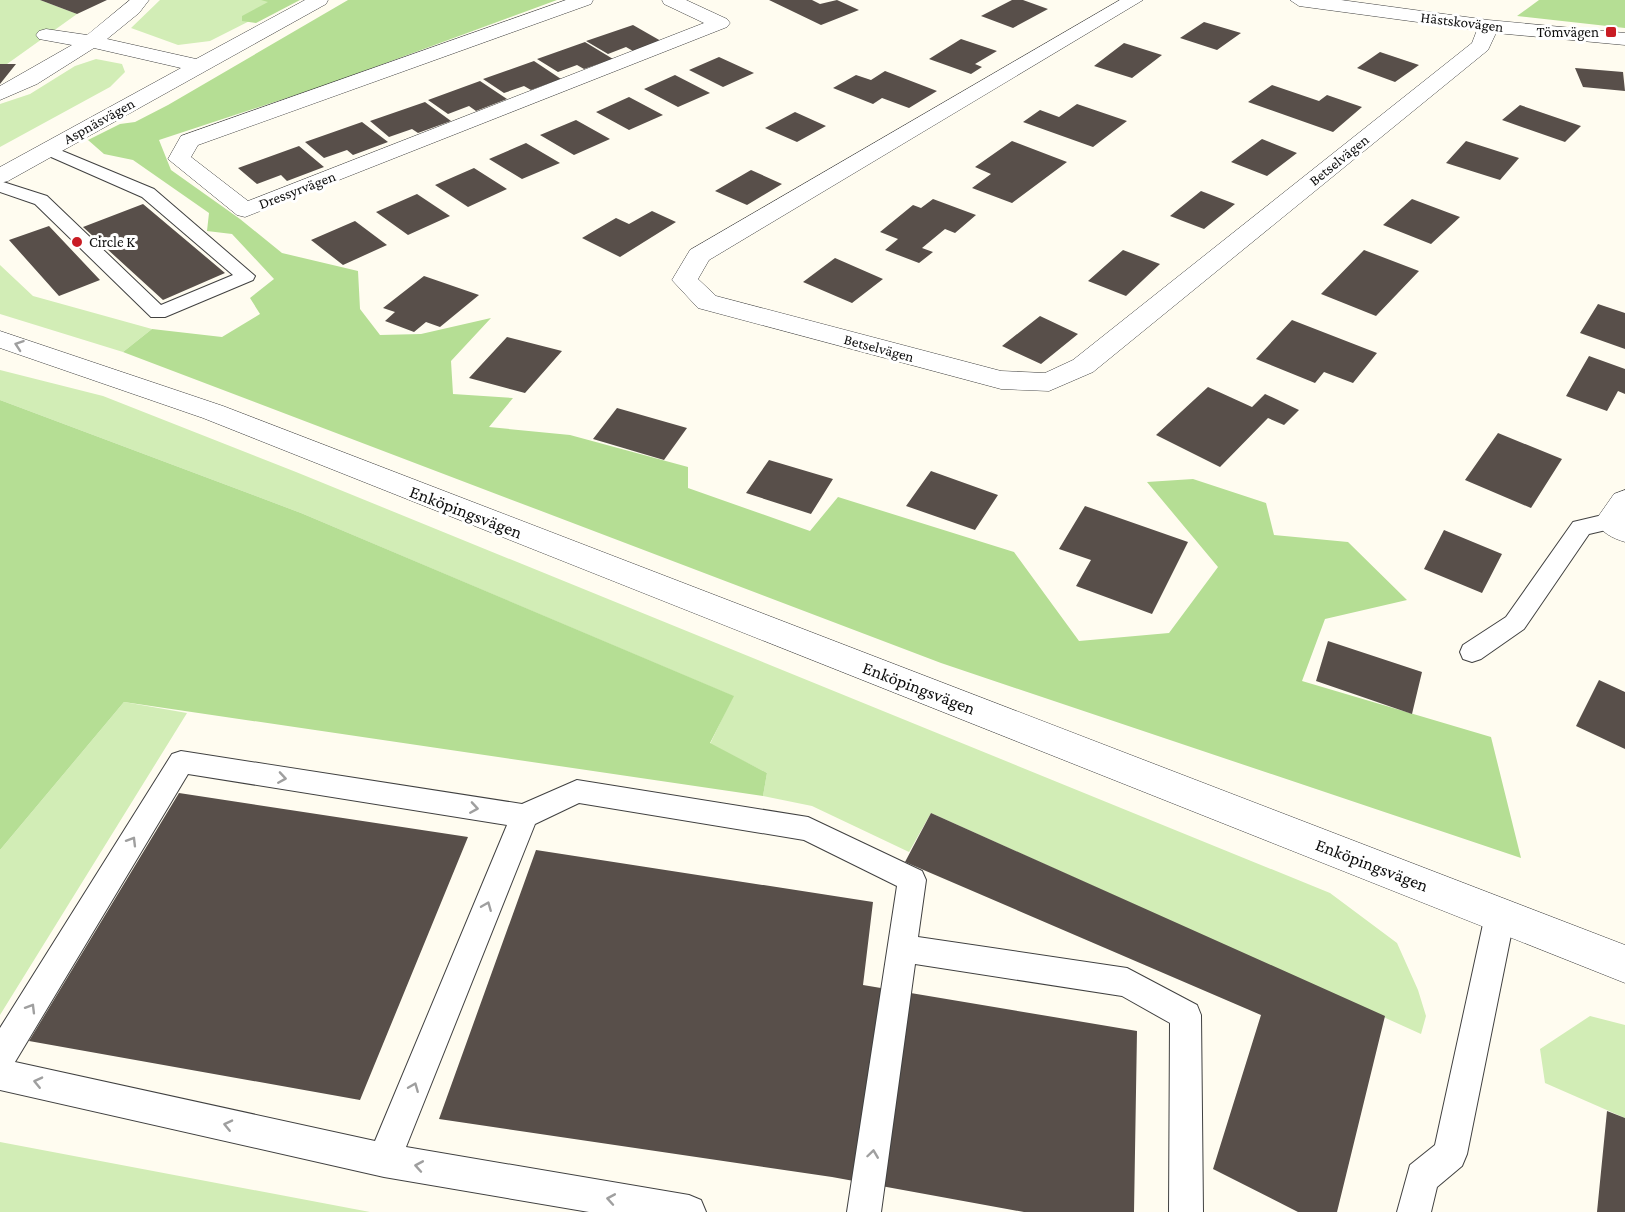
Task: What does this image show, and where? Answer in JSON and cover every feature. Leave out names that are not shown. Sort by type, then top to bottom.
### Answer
[{"type":"street","points":[[0,94],[33,79],[138,5],[140,0]]},
{"type":"street","name":"Aspnäsvägen","points":[[0,176],[319,0]]},
{"type":"street","name":"Dressyrvägen","points":[[584,0],[189,141],[179,159],[245,210],[720,23],[671,0]]},
{"type":"street","name":"Betselvägen","points":[[1134,0],[699,255],[685,280],[707,302],[1001,380],[1048,381],[1083,366],[1472,53],[1480,46],[1488,26]]},
{"type":"street","name":"Hästskovägen","points":[[1304,0],[1488,26],[1625,39]]},
{"type":"street","points":[[46,36],[90,40],[199,66]]},
{"type":"street","name":"Enköpingsvägen","points":[[0,339],[213,412],[1625,964]]},
{"type":"street","name":"Enköpingsvägen","points":[[0,362],[213,412]]},
{"type":"lane","points":[[0,186],[41,200],[158,313],[246,276],[148,193],[48,150]]},
{"type":"lane","points":[[1472,652],[1515,623],[1581,528],[1620,518]]},
{"type":"lane","points":[[0,1058],[181,762],[524,816],[577,791],[808,829],[912,880],[864,1212]]},
{"type":"lane","points":[[384,1160],[524,816]]},
{"type":"lane","points":[[1414,1212],[1422,1177],[1450,1154],[1500,915]]},
{"type":"lane","points":[[902,948],[1127,982],[1186,1015],[1186,1212]]},
{"type":"lane","points":[[0,1074],[384,1160],[689,1212]]},
{"type":"green space","points":[[0,0],[40,0],[77,14],[7,64],[0,64]]},
{"type":"green space","points":[[160,0],[291,0],[210,41],[178,45],[131,28]]},
{"type":"green space","points":[[261,0],[300,0],[256,23],[242,21],[242,16],[268,2]]},
{"type":"green space","points":[[348,0],[557,0],[326,85],[159,140],[171,170],[240,219],[282,253],[358,271],[360,309],[380,335],[421,334],[491,318],[451,361],[453,394],[513,398],[489,427],[570,435],[688,467],[688,488],[810,531],[838,497],[1014,552],[1079,641],[1169,633],[1218,567],[1147,482],[1193,479],[1266,503],[1274,535],[1348,542],[1407,600],[1325,619],[1302,681],[1491,737],[1521,858],[941,663],[123,352],[152,329],[222,337],[260,314],[250,298],[274,279],[232,234],[207,231],[209,213],[133,160],[104,154],[88,140],[120,124],[135,122],[168,105]]},
{"type":"green space","points":[[1539,0],[1625,0],[1625,28],[1517,16]]},
{"type":"green space","points":[[96,59],[122,64],[125,72],[110,87],[0,147],[0,104],[30,94],[75,66]]},
{"type":"green space","points":[[0,265],[33,296],[152,329],[123,352],[0,314]]},
{"type":"green space","points":[[0,370],[103,396],[296,472],[1330,893],[1397,943],[1418,990],[1426,1016],[1421,1034],[931,813],[909,852],[812,806],[763,796],[767,773],[710,744],[733,696],[301,513],[0,400]]},
{"type":"green space","points":[[0,400],[301,513],[734,696],[710,743],[767,773],[763,796],[124,702],[0,850]]},
{"type":"green space","points":[[124,702],[187,713],[0,1015],[0,850]]},
{"type":"green space","points":[[1590,1016],[1625,1025],[1625,1118],[1545,1083],[1540,1049]]},
{"type":"green space","points":[[0,1142],[370,1212],[0,1212]]},
{"type":"building","points":[[40,0],[107,0],[77,14]]},
{"type":"building","points":[[769,0],[812,0],[820,4],[837,0],[859,10],[821,25]]},
{"type":"building","points":[[1012,0],[1023,0],[1048,9],[1013,28],[981,16]]},
{"type":"building","points":[[1204,22],[1241,33],[1217,50],[1180,38]]},
{"type":"building","points":[[633,25],[661,41],[633,51],[626,47],[608,54],[586,41]]},
{"type":"building","points":[[961,39],[997,51],[975,64],[982,67],[971,74],[929,59]]},
{"type":"building","points":[[585,42],[613,59],[584,69],[577,65],[558,72],[537,59]]},
{"type":"building","points":[[1124,43],[1162,55],[1132,78],[1094,66]]},
{"type":"building","points":[[1380,52],[1419,65],[1395,82],[1357,68]]},
{"type":"building","points":[[719,57],[754,73],[723,87],[689,70]]},
{"type":"building","points":[[534,61],[561,79],[531,90],[524,86],[504,93],[483,79]]},
{"type":"building","points":[[0,64],[16,64],[0,84]]},
{"type":"building","points":[[1575,68],[1623,72],[1625,91],[1583,87]]},
{"type":"building","points":[[885,71],[937,91],[909,108],[882,98],[873,104],[833,88],[856,75],[871,80]]},
{"type":"building","points":[[675,75],[710,93],[678,107],[644,89]]},
{"type":"building","points":[[480,81],[507,99],[476,111],[469,106],[448,114],[428,100]]},
{"type":"building","points":[[1272,85],[1319,101],[1327,95],[1362,107],[1333,132],[1248,102]]},
{"type":"building","points":[[629,97],[663,115],[629,130],[596,112]]},
{"type":"building","points":[[425,102],[451,121],[418,133],[412,129],[389,137],[370,121]]},
{"type":"building","points":[[1077,104],[1127,121],[1093,147],[1023,122],[1040,110],[1059,117]]},
{"type":"building","points":[[1520,105],[1581,126],[1565,142],[1502,120]]},
{"type":"building","points":[[795,112],[826,126],[797,142],[765,128]]},
{"type":"building","points":[[576,120],[610,139],[574,155],[540,135]]},
{"type":"building","points":[[362,122],[388,142],[353,155],[347,150],[324,158],[305,142]]},
{"type":"building","points":[[1262,139],[1297,153],[1267,176],[1231,162]]},
{"type":"building","points":[[1012,141],[1067,162],[1012,203],[972,188],[991,174],[975,167]]},
{"type":"building","points":[[1466,141],[1519,158],[1500,180],[1446,163]]},
{"type":"building","points":[[526,143],[560,163],[522,179],[489,159]]},
{"type":"building","points":[[299,146],[324,167],[287,181],[281,175],[257,184],[238,168]]},
{"type":"building","points":[[474,168],[507,189],[468,207],[435,185]]},
{"type":"building","points":[[751,170],[782,184],[747,205],[715,191]]},
{"type":"building","points":[[1201,191],[1235,204],[1204,229],[1170,216]]},
{"type":"building","points":[[417,194],[450,216],[408,235],[376,212]]},
{"type":"building","points":[[933,199],[976,215],[955,233],[945,229],[922,248],[933,252],[919,263],[885,250],[898,239],[880,232],[913,205],[921,208]]},
{"type":"building","points":[[1412,199],[1460,217],[1431,244],[1383,225]]},
{"type":"building","points":[[143,204],[225,273],[163,300],[83,227]]},
{"type":"building","points":[[652,211],[676,222],[620,257],[582,238],[616,218],[629,224]]},
{"type":"building","points":[[355,221],[387,245],[343,265],[311,240]]},
{"type":"building","points":[[49,226],[100,280],[59,296],[9,240]]},
{"type":"building","points":[[1123,250],[1160,264],[1126,296],[1088,281]]},
{"type":"building","points":[[1364,250],[1419,271],[1376,316],[1321,294]]},
{"type":"building","points":[[835,258],[883,279],[852,303],[803,282]]},
{"type":"building","points":[[424,276],[479,295],[440,327],[426,322],[414,332],[385,321],[395,312],[383,308]]},
{"type":"building","points":[[1598,304],[1625,313],[1625,349],[1580,333]]},
{"type":"building","points":[[1040,316],[1078,334],[1041,364],[1002,346]]},
{"type":"building","points":[[1292,320],[1377,353],[1353,383],[1324,372],[1315,383],[1256,359]]},
{"type":"building","points":[[507,337],[562,351],[525,393],[469,378]]},
{"type":"building","points":[[1589,356],[1625,369],[1625,394],[1618,391],[1607,411],[1566,396]]},
{"type":"building","points":[[1208,387],[1252,407],[1265,394],[1299,410],[1284,425],[1268,418],[1220,467],[1156,435]]},
{"type":"building","points":[[617,408],[687,428],[664,460],[593,439]]},
{"type":"building","points":[[1498,433],[1562,459],[1531,508],[1465,480]]},
{"type":"building","points":[[769,460],[833,479],[811,514],[746,493]]},
{"type":"building","points":[[931,471],[998,495],[975,530],[906,506]]},
{"type":"building","points":[[1085,506],[1188,542],[1152,614],[1076,586],[1091,560],[1059,549]]},
{"type":"building","points":[[1444,530],[1502,554],[1482,593],[1424,569]]},
{"type":"building","points":[[1328,641],[1422,672],[1412,714],[1316,681]]},
{"type":"building","points":[[1599,680],[1625,692],[1625,749],[1576,726]]},
{"type":"building","points":[[179,793],[468,837],[360,1100],[29,1041]]},
{"type":"building","points":[[931,813],[1385,1016],[1337,1212],[1298,1212],[1213,1169],[1261,1015],[905,862]]},
{"type":"building","points":[[536,850],[873,902],[863,985],[1137,1031],[1134,1212],[1024,1212],[832,1177],[439,1119]]},
{"type":"building","points":[[1607,1111],[1625,1118],[1625,1212],[1597,1212]]},
{"type":"place","name":"Tömvägen","points":[[1611,32]]},
{"type":"place","name":"Circle K","points":[[77,242]]}]
